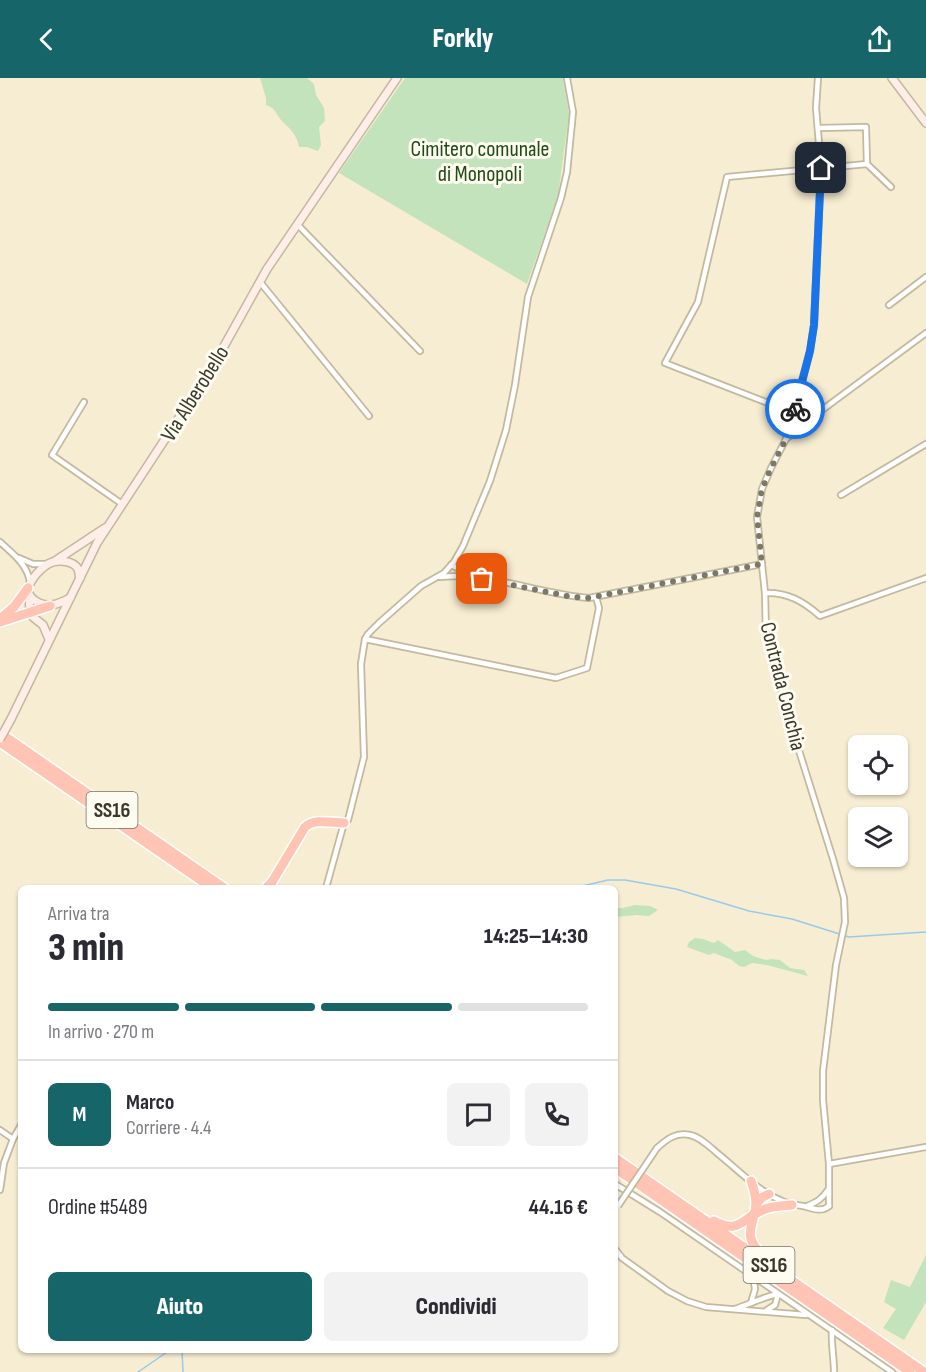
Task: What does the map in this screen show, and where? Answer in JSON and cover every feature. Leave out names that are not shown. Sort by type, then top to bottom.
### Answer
[{"type":"highway","points":[[0,620],[29,589]]},
{"type":"highway","points":[[0,620],[50,606]]},
{"type":"highway","name":"SS16","points":[[0,733],[220,885]]},
{"type":"highway","name":"SS16","points":[[0,741],[208,885]]},
{"type":"highway","points":[[271,885],[309,823],[346,822]]},
{"type":"highway","points":[[184,860],[201,866],[229,885]]},
{"type":"highway","name":"SS16","points":[[618,1160],[924,1372]]},
{"type":"highway","name":"SS16","points":[[618,1170],[910,1372]]},
{"type":"highway","points":[[751,1181],[760,1207]]},
{"type":"highway","points":[[667,1194],[722,1225],[732,1227],[744,1223],[760,1207],[768,1203],[769,1194]]},
{"type":"highway","points":[[760,1207],[792,1205]]},
{"type":"highway","points":[[753,1216],[750,1236],[754,1247],[784,1275]]},
{"type":"main road","name":"Via Alberobello","points":[[0,741],[97,543],[213,366],[260,282],[297,224],[397,78]]},
{"type":"main road","points":[[893,79],[926,123]]},
{"type":"main road","points":[[49,639],[43,626],[30,613],[29,589],[38,573],[50,563],[108,526]]},
{"type":"main road","points":[[50,563],[73,564],[79,571],[80,578]]},
{"type":"main road","points":[[29,589],[31,598],[50,606],[70,597]]},
{"type":"street","points":[[327,885],[364,757],[362,664],[365,639],[379,623],[421,586],[450,567],[464,546],[490,481],[506,430],[528,297],[561,198],[567,172],[573,112],[567,78]]},
{"type":"street","name":"Contrada Conchia","points":[[818,78],[816,108],[821,168],[814,325],[810,351],[794,413],[786,439],[762,489],[757,517],[765,593],[766,636],[844,898],[845,922],[836,965],[823,1071],[823,1100],[829,1164],[829,1206]]},
{"type":"street","points":[[818,128],[866,127],[867,164],[891,187]]},
{"type":"street","points":[[794,413],[665,363],[698,302],[727,177],[867,164]]},
{"type":"street","points":[[297,224],[420,351]]},
{"type":"street","points":[[889,305],[926,278]]},
{"type":"street","points":[[260,282],[369,416]]},
{"type":"street","points":[[786,439],[926,333]]},
{"type":"street","points":[[84,402],[52,455],[122,504]]},
{"type":"street","points":[[842,495],[926,444]]},
{"type":"street","points":[[0,542],[26,568],[29,589]]},
{"type":"street","points":[[17,557],[33,564],[50,563]]},
{"type":"street","points":[[456,558],[465,572]]},
{"type":"street","points":[[436,578],[458,576],[482,579],[572,597],[589,598],[762,564]]},
{"type":"street","points":[[450,567],[482,579]]},
{"type":"street","points":[[450,567],[450,571],[458,576]]},
{"type":"street","points":[[765,593],[777,592],[793,597],[808,605],[820,616],[926,578]]},
{"type":"street","points":[[365,639],[556,678],[587,668],[599,608],[597,597]]},
{"type":"street","points":[[346,822],[356,822]]},
{"type":"street","points":[[0,1130],[13,1139]]},
{"type":"street","points":[[0,1190],[4,1162],[18,1130]]},
{"type":"street","points":[[618,1206],[657,1148],[668,1138],[679,1135],[690,1135],[701,1140],[778,1200],[817,1210],[829,1206]]},
{"type":"street","points":[[829,1164],[926,1147]]},
{"type":"street","points":[[618,1186],[660,1212],[892,1372]]},
{"type":"street","points":[[804,1206],[817,1203],[829,1189]]},
{"type":"street","points":[[817,1203],[829,1206]]},
{"type":"street","points":[[618,1253],[668,1291],[687,1301],[706,1307],[732,1310],[809,1315]]},
{"type":"street","points":[[751,1304],[755,1289],[753,1276]]},
{"type":"street","points":[[732,1310],[778,1294]]},
{"type":"street","points":[[766,1311],[775,1305],[778,1294]]},
{"type":"street","points":[[832,1330],[834,1372]]},
{"type":"green space","points":[[260,78],[307,78],[314,84],[316,95],[324,108],[325,121],[319,127],[321,145],[318,151],[299,147],[293,133],[274,110],[266,105]]},
{"type":"green space","name":"Cimitero comunale di Monopoli","points":[[405,78],[563,78],[569,114],[558,196],[527,284],[339,173]]},
{"type":"green space","points":[[635,905],[650,906],[658,910],[649,916],[618,917],[618,908]]},
{"type":"green space","points":[[695,938],[714,943],[718,940],[735,952],[745,950],[753,956],[766,960],[780,960],[790,968],[804,970],[808,976],[767,965],[752,963],[744,967],[739,966],[732,960],[714,953],[709,955],[687,947],[689,942]]},
{"type":"green space","points":[[926,1255],[926,1302],[904,1340],[883,1328],[896,1309],[884,1302],[891,1280],[910,1287]]},
{"type":"waterway","points":[[587,885],[608,880],[625,880],[676,889],[749,911],[792,919],[849,937],[926,932]]},
{"type":"waterway","points":[[138,1372],[166,1353]]},
{"type":"waterway","points":[[182,1353],[183,1372]]},
{"type":"way so far","points":[[482,579],[572,597],[589,598],[762,564],[757,517],[762,489],[786,439],[795,409]]},
{"type":"route","points":[[795,409],[810,351],[814,325],[821,168]]}]
